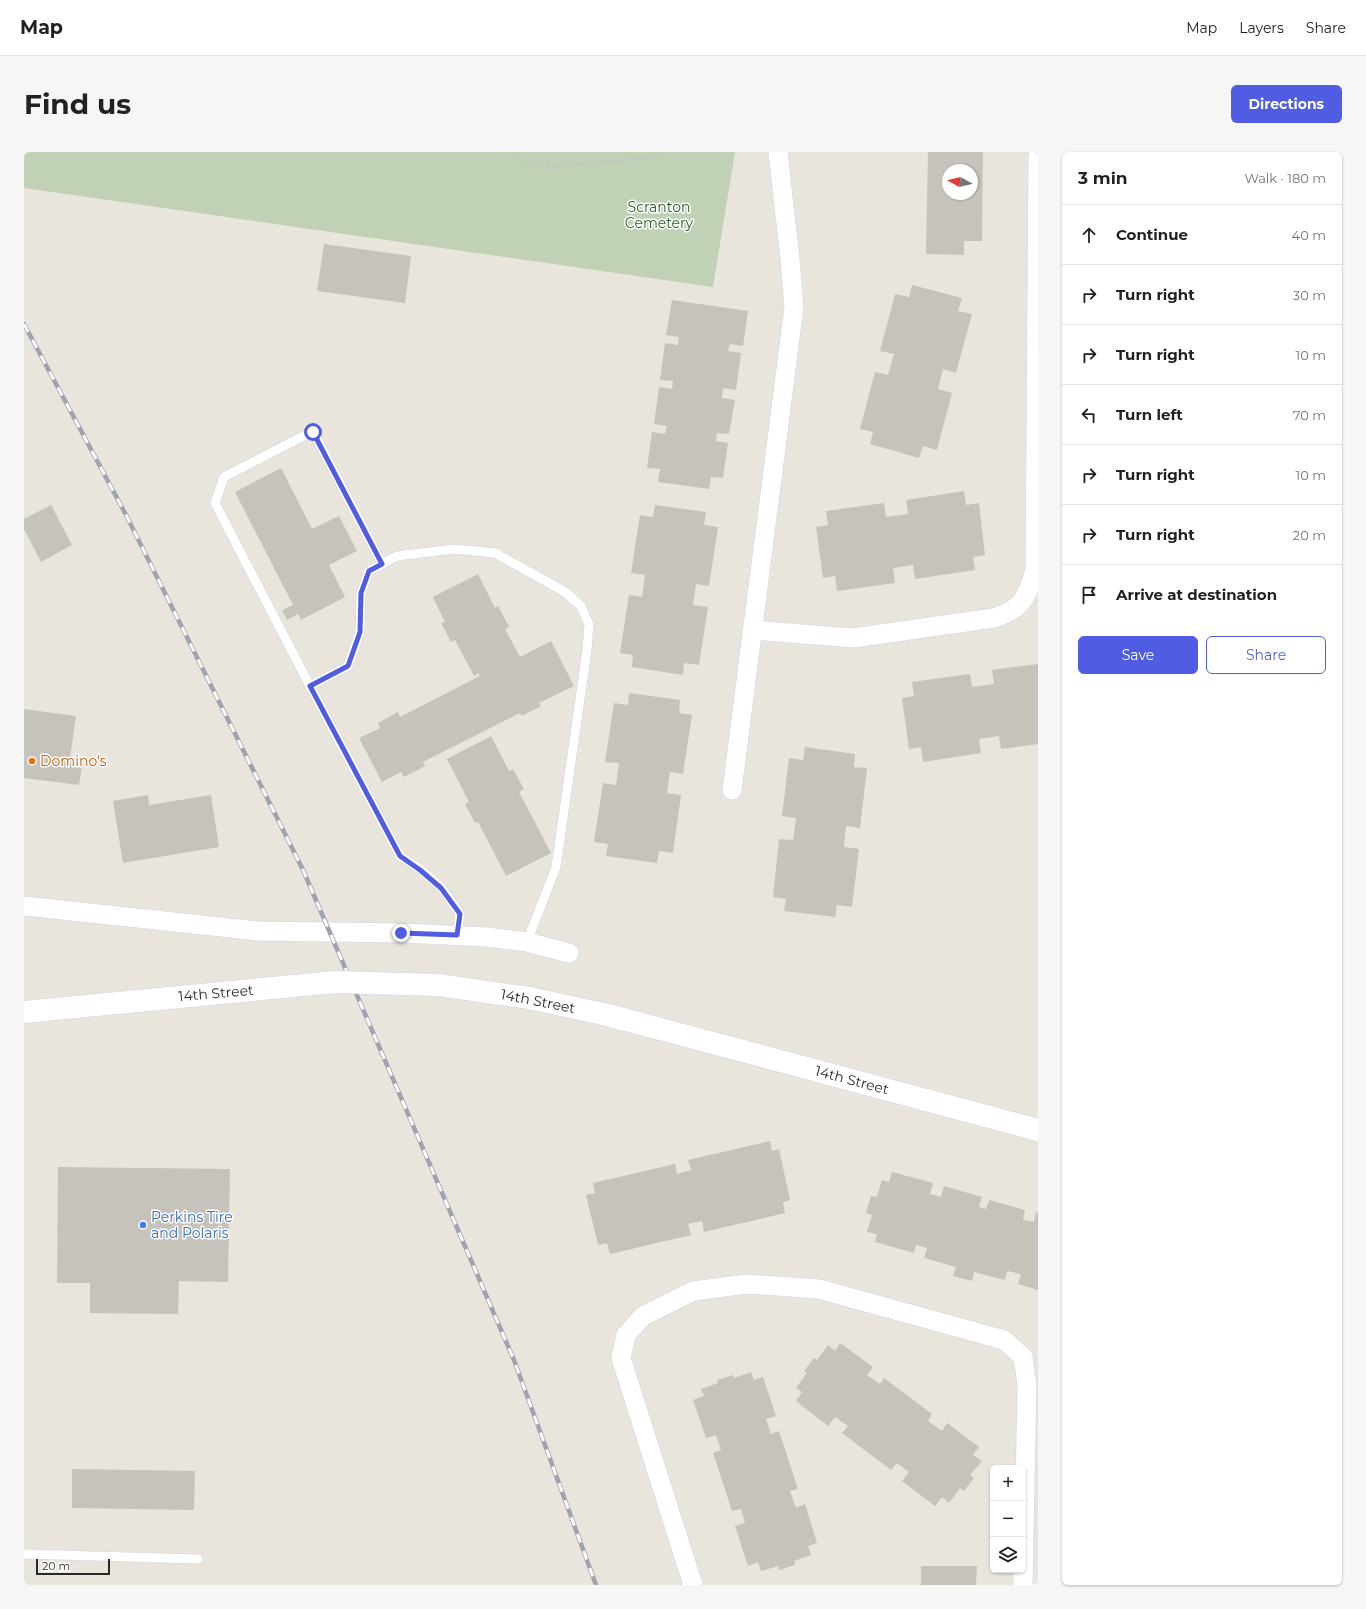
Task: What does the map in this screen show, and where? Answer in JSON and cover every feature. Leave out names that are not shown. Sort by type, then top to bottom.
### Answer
[{"type":"street","points":[[732,790],[794,307],[778,152]]},
{"type":"street","points":[[753,630],[853,638],[994,618],[1010,612],[1026,598],[1035,570],[1038,157]]},
{"type":"street","points":[[24,906],[258,931],[457,935],[527,942],[569,953]]},
{"type":"street","name":"14th Street","points":[[24,1012],[335,982],[438,985],[529,998],[608,1015],[1038,1130]]},
{"type":"street","points":[[692,1585],[620,1358],[626,1334],[643,1316],[693,1291],[747,1284],[819,1289],[1004,1340],[1023,1357],[1027,1385],[1023,1585]]},
{"type":"lane","points":[[382,564],[313,432],[224,477],[215,503],[400,856],[420,870],[441,888],[460,914],[457,935]]},
{"type":"lane","points":[[310,686],[348,666],[360,632],[361,593],[369,571],[398,556],[454,549],[495,553],[565,592],[581,606],[589,624],[587,650],[556,867],[527,942]]},
{"type":"lane","points":[[24,1554],[198,1559]]},
{"type":"path","points":[[511,152],[527,164],[553,166],[650,158],[659,152]]},
{"type":"green space","name":"Scranton Cemetery","points":[[24,152],[735,152],[713,287],[24,188]]},
{"type":"building","points":[[928,152],[983,152],[982,241],[964,241],[964,255],[926,254]]},
{"type":"building","points":[[324,244],[411,256],[405,303],[317,291]]},
{"type":"building","points":[[912,285],[962,298],[958,311],[972,314],[956,373],[943,369],[938,389],[952,393],[937,450],[923,446],[919,458],[870,444],[873,432],[860,429],[875,372],[888,375],[894,354],[880,351],[895,294],[909,297]]},
{"type":"building","points":[[672,300],[748,311],[743,346],[730,344],[728,351],[741,353],[736,390],[723,388],[722,398],[735,400],[729,434],[717,433],[716,441],[728,443],[723,478],[711,477],[709,489],[658,482],[660,469],[647,468],[652,432],[665,434],[667,426],[654,424],[659,387],[672,389],[673,381],[660,380],[665,343],[678,345],[679,337],[666,335]]},
{"type":"building","points":[[281,468],[312,529],[339,516],[357,551],[329,565],[345,597],[301,620],[298,614],[287,620],[282,610],[293,605],[235,492]]},
{"type":"building","points":[[964,491],[966,505],[979,503],[985,555],[973,557],[975,570],[915,579],[913,565],[893,568],[895,583],[837,591],[835,576],[823,578],[816,527],[828,525],[826,511],[884,503],[886,517],[908,514],[906,500]]},
{"type":"building","points":[[51,505],[72,545],[41,562],[24,529],[24,519]]},
{"type":"building","points":[[655,505],[706,512],[704,525],[718,527],[709,586],[696,584],[693,605],[708,607],[699,665],[684,663],[683,675],[632,667],[633,655],[620,653],[629,595],[642,597],[645,575],[631,573],[640,515],[653,517]]},
{"type":"building","points":[[478,574],[495,608],[498,606],[509,627],[505,629],[520,657],[551,641],[574,686],[539,703],[541,706],[522,716],[520,713],[423,762],[425,766],[404,777],[401,772],[382,782],[359,738],[380,728],[378,723],[398,712],[400,717],[480,676],[478,673],[474,676],[455,640],[451,642],[441,623],[445,622],[433,597]]},
{"type":"building","points":[[1038,664],[1038,744],[1001,749],[999,736],[979,739],[981,753],[923,762],[921,747],[909,749],[902,698],[914,696],[912,682],[970,674],[972,687],[994,684],[992,670]]},
{"type":"building","points":[[629,693],[680,700],[679,713],[692,715],[683,774],[670,772],[667,793],[681,795],[673,853],[659,851],[657,863],[606,856],[608,844],[594,842],[603,783],[616,785],[619,763],[605,762],[614,703],[628,705]]},
{"type":"building","points":[[24,709],[76,716],[70,758],[83,760],[79,785],[24,778]]},
{"type":"building","points":[[491,736],[509,771],[513,769],[524,789],[519,792],[551,853],[506,876],[478,822],[475,823],[465,804],[469,802],[447,759]]},
{"type":"building","points":[[805,747],[855,754],[854,767],[867,768],[860,828],[846,826],[844,847],[859,849],[852,907],[837,905],[835,917],[784,911],[786,899],[773,897],[779,839],[793,840],[796,818],[782,816],[789,758],[803,760]]},
{"type":"building","points":[[148,795],[149,805],[211,795],[219,847],[123,863],[113,801]]},
{"type":"building","points":[[770,1141],[772,1151],[779,1149],[790,1200],[783,1202],[785,1213],[704,1232],[702,1221],[688,1224],[691,1235],[610,1254],[607,1243],[598,1245],[586,1195],[595,1193],[593,1183],[675,1164],[677,1174],[691,1170],[688,1160]]},
{"type":"building","name":"Perkins Tire and Polaris","points":[[58,1167],[230,1169],[228,1282],[179,1281],[178,1314],[90,1313],[90,1283],[57,1283]]},
{"type":"building","points":[[892,1172],[933,1183],[930,1194],[941,1197],[944,1186],[982,1197],[979,1207],[986,1209],[989,1200],[1025,1210],[1023,1220],[1034,1222],[1036,1212],[1038,1213],[1038,1290],[1018,1284],[1021,1274],[1007,1271],[1005,1280],[974,1272],[972,1281],[953,1276],[956,1267],[924,1258],[927,1248],[916,1245],[914,1253],[875,1242],[877,1234],[867,1232],[872,1215],[866,1213],[871,1196],[877,1197],[882,1180],[889,1182]]},
{"type":"building","points":[[840,1343],[873,1367],[867,1375],[880,1384],[884,1378],[932,1414],[928,1421],[942,1431],[947,1423],[979,1447],[973,1455],[982,1461],[970,1475],[974,1478],[964,1491],[960,1488],[949,1503],[942,1497],[935,1506],[902,1481],[909,1472],[897,1463],[891,1470],[842,1433],[848,1426],[835,1417],[828,1426],[796,1401],[802,1392],[796,1388],[807,1373],[804,1371],[814,1358],[817,1360],[828,1345],[835,1351]]},
{"type":"building","points":[[751,1372],[754,1380],[763,1377],[776,1416],[766,1419],[771,1434],[779,1431],[798,1489],[790,1491],[796,1508],[805,1504],[817,1543],[808,1546],[811,1555],[794,1561],[795,1565],[779,1570],[778,1566],[761,1571],[758,1562],[748,1566],[735,1526],[745,1523],[741,1509],[732,1511],[713,1453],[721,1450],[716,1435],[706,1438],[693,1400],[704,1396],[701,1389],[718,1383],[717,1380],[733,1375],[734,1378]]},
{"type":"building","points":[[72,1469],[195,1471],[194,1510],[72,1508]]},
{"type":"building","points":[[921,1566],[977,1566],[976,1585],[921,1585]]},
{"type":"railway","points":[[24,324],[125,513],[303,870],[514,1360],[596,1585]]},
{"type":"place","name":"Domino's","points":[[32,761]]},
{"type":"place","name":"Perkins Tire and Polaris","points":[[143,1225]]},
{"type":"route","points":[[313,432],[382,564],[369,571],[361,593],[360,632],[348,666],[310,686],[400,856],[420,870],[441,888],[460,914],[457,935],[401,933]]}]
